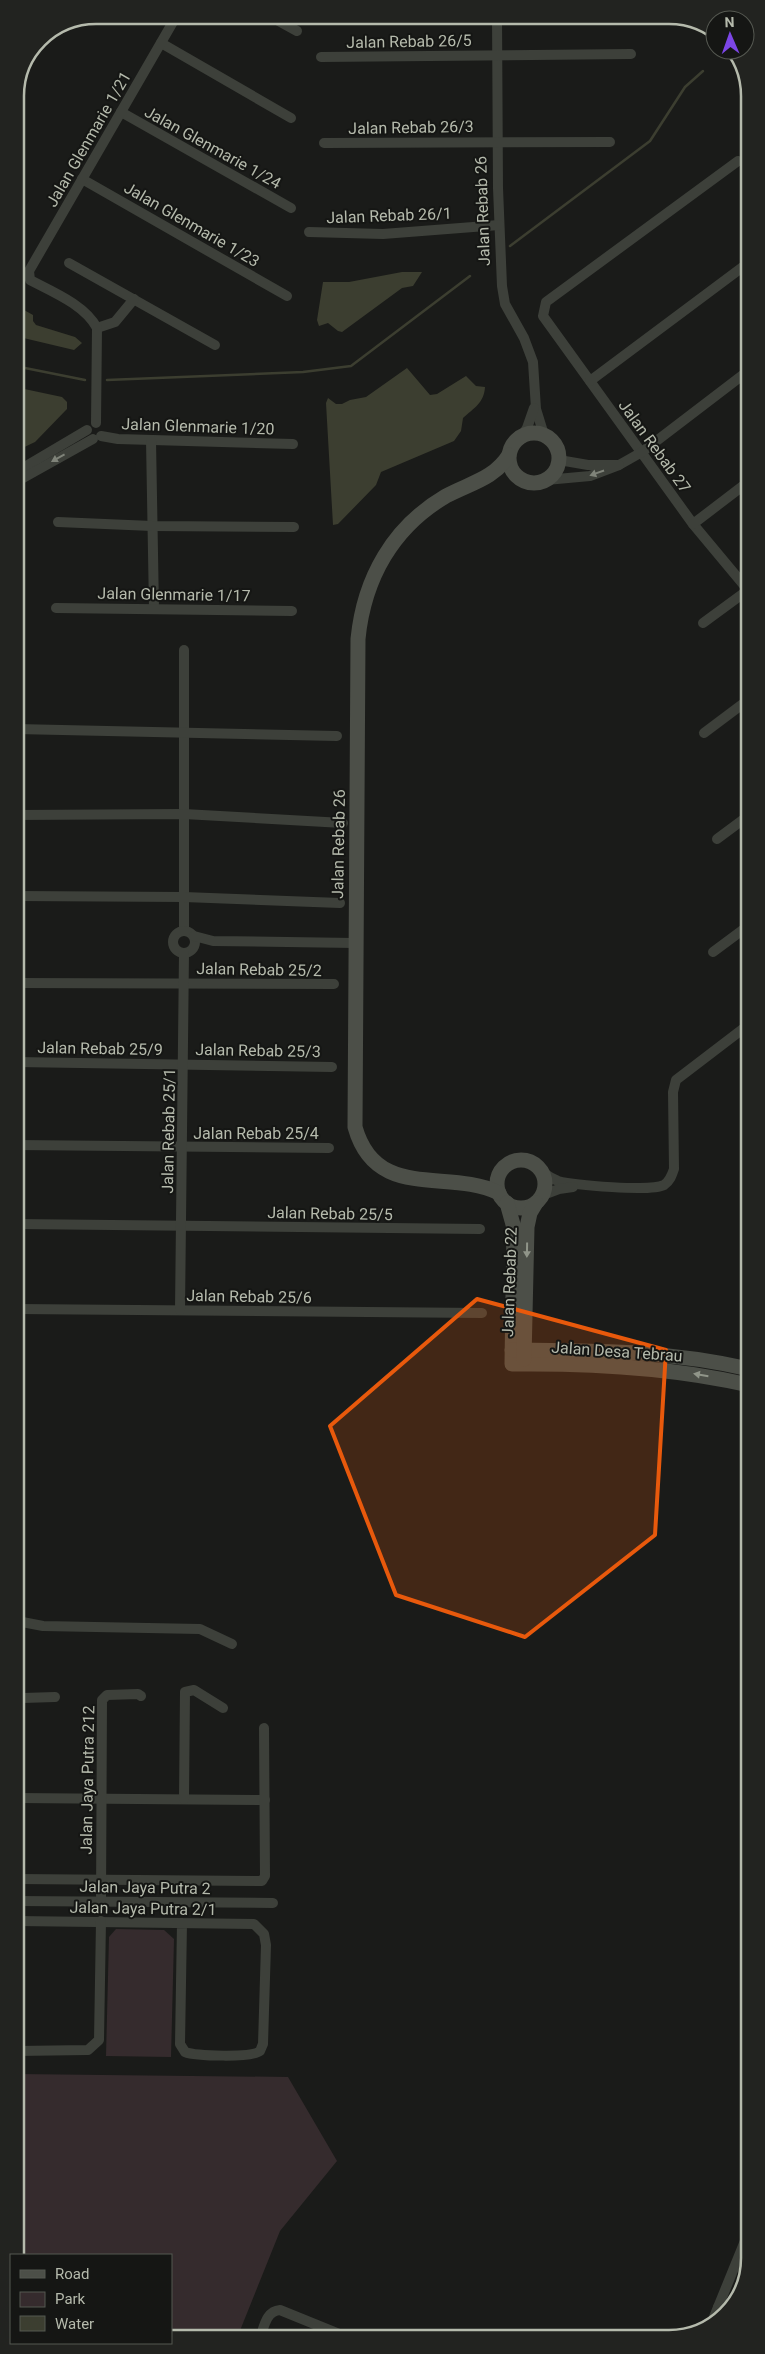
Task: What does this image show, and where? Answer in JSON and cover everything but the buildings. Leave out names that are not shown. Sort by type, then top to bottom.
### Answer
[{"type":"street","name":"Jalan Glenmarie 1/21","points":[[97,328],[94,322],[76,306],[30,280],[30,266],[173,24]]},
{"type":"street","points":[[284,24],[297,31]]},
{"type":"street","name":"Jalan Rebab 26","points":[[497,24],[498,141],[503,296],[533,362],[535,399]]},
{"type":"street","points":[[161,43],[291,118]]},
{"type":"street","name":"Jalan Rebab 26/5","points":[[321,57],[631,54]]},
{"type":"street","name":"Jalan Glenmarie 1/24","points":[[121,112],[291,208]]},
{"type":"street","name":"Jalan Rebab 26/3","points":[[324,143],[610,142]]},
{"type":"street","name":"Jalan Rebab 27","points":[[738,162],[546,302],[543,316],[693,524],[741,582]]},
{"type":"street","name":"Jalan Glenmarie 1/23","points":[[82,179],[288,296]]},
{"type":"street","name":"Jalan Rebab 26/1","points":[[309,232],[383,234],[500,225]]},
{"type":"street","points":[[70,262],[215,345]]},
{"type":"street","points":[[590,381],[741,268]]},
{"type":"street","points":[[96,423],[97,328],[115,322],[134,299]]},
{"type":"street","points":[[474,484],[504,476],[517,476],[531,483],[590,476],[619,465],[642,452],[741,376]]},
{"type":"street","points":[[535,399],[538,418],[544,435],[555,445],[559,460],[556,469],[546,480]]},
{"type":"street","points":[[474,484],[495,472],[509,455],[513,444],[522,436],[531,419],[535,399]]},
{"type":"street","points":[[24,475],[87,430],[89,426],[96,423]]},
{"type":"street","points":[[24,470],[97,437],[102,428],[96,423]]},
{"type":"street","points":[[87,430],[87,435],[97,437]]},
{"type":"street","points":[[522,436],[535,433],[544,435]]},
{"type":"street","name":"Jalan Glenmarie 1/20","points":[[97,437],[293,444]]},
{"type":"street","points":[[151,440],[154,609]]},
{"type":"street","points":[[509,455],[510,464],[517,476]]},
{"type":"street","points":[[559,460],[588,465],[619,465]]},
{"type":"street","name":"Jalan Rebab 26","points":[[474,484],[448,495],[426,509],[405,528],[388,549],[377,568],[364,602],[358,639],[354,1115],[358,1137],[368,1155],[392,1173],[417,1180],[458,1182],[482,1186],[503,1198]]},
{"type":"street","points":[[693,524],[741,487]]},
{"type":"street","points":[[58,522],[152,526],[294,526]]},
{"type":"street","points":[[703,623],[741,595]]},
{"type":"street","name":"Jalan Glenmarie 1/17","points":[[56,608],[292,611]]},
{"type":"street","points":[[184,650],[184,931]]},
{"type":"street","points":[[704,733],[741,705]]},
{"type":"street","points":[[24,729],[184,731],[338,736]]},
{"type":"street","points":[[24,815],[184,814],[343,822]]},
{"type":"street","points":[[717,839],[741,821]]},
{"type":"street","points":[[24,896],[184,897],[340,903]]},
{"type":"street","points":[[213,941],[194,947],[184,953],[177,950],[173,944],[177,933],[184,931],[213,941],[354,943]]},
{"type":"street","points":[[713,952],[741,931]]},
{"type":"street","points":[[194,936],[194,947]]},
{"type":"street","name":"Jalan Rebab 25/1","points":[[180,1310],[184,953]]},
{"type":"street","name":"Jalan Rebab 25/2","points":[[24,983],[334,984]]},
{"type":"street","points":[[589,1186],[558,1189],[518,1208],[503,1198],[497,1183],[499,1173],[506,1165],[522,1159],[532,1162],[544,1174],[557,1181],[589,1186],[652,1188],[668,1181],[674,1169],[673,1092],[676,1080],[741,1030]]},
{"type":"street","name":"Jalan Rebab 25/9","points":[[24,1062],[184,1064]]},
{"type":"street","name":"Jalan Rebab 25/3","points":[[184,1064],[332,1067]]},
{"type":"street","name":"Jalan Rebab 25/4","points":[[24,1145],[329,1148]]},
{"type":"street","name":"Jalan Rebab 26","points":[[458,1182],[499,1173]]},
{"type":"street","points":[[540,1199],[546,1184],[544,1174]]},
{"type":"street","name":"Jalan Rebab 22","points":[[503,1198],[514,1228],[518,1357]]},
{"type":"street","name":"Jalan Rebab 22","points":[[518,1357],[525,1323],[527,1227],[530,1213],[540,1199]]},
{"type":"street","name":"Jalan Rebab 25/5","points":[[24,1224],[480,1229]]},
{"type":"street","name":"Jalan Rebab 25/6","points":[[24,1309],[482,1312]]},
{"type":"street","points":[[525,1323],[530,1334],[540,1343],[560,1350]]},
{"type":"street","name":"Jalan Desa Tebrau","points":[[518,1357],[560,1350],[638,1352],[684,1356],[741,1367]]},
{"type":"street","name":"Jalan Desa Tebrau","points":[[518,1357],[684,1372],[741,1383]]},
{"type":"street","points":[[24,1622],[43,1626],[200,1629],[232,1644]]},
{"type":"street","points":[[184,1799],[185,1692],[194,1690],[223,1708]]},
{"type":"street","name":"Jalan Jaya Putra 212","points":[[100,1901],[102,1700],[107,1695],[138,1694],[140,1696]]},
{"type":"street","points":[[24,1698],[55,1697]]},
{"type":"street","points":[[24,1879],[262,1881],[265,1876],[264,1728]]},
{"type":"street","points":[[24,1798],[265,1800]]},
{"type":"street","name":"Jalan Jaya Putra 2","points":[[24,1901],[273,1903]]},
{"type":"street","name":"Jalan Jaya Putra 2/1","points":[[24,1921],[101,1921],[254,1924],[264,1934],[266,1945],[263,2044],[260,2051],[252,2054],[190,2054],[185,2052],[180,2044],[182,1923]]},
{"type":"street","points":[[24,2051],[88,2050],[99,2040],[101,1921]]},
{"type":"street","points":[[716,2313],[741,2252]]},
{"type":"street","points":[[263,2330],[269,2315],[275,2310],[285,2311],[330,2330]]},
{"type":"highlighted area","points":[[477,1299],[666,1350],[655,1535],[525,1637],[396,1595],[330,1426]]},
{"type":"green space","points":[[116,1929],[164,1930],[174,1939],[171,2057],[106,2056],[109,1937]]},
{"type":"green space","points":[[24,2074],[288,2077],[337,2161],[280,2231],[240,2330],[172,2330],[172,2254],[24,2254]]},
{"type":"water","points":[[402,272],[422,272],[413,286],[402,288],[342,332],[328,323],[319,326],[317,320],[323,282],[349,282]]},
{"type":"water","points":[[24,310],[33,315],[33,321],[36,325],[75,337],[82,343],[74,350],[24,338]]},
{"type":"water","points":[[407,368],[430,395],[437,394],[466,376],[476,386],[485,387],[483,397],[478,405],[463,418],[461,431],[454,441],[381,472],[376,485],[338,524],[333,525],[326,403],[328,398],[336,404],[342,404],[350,400],[366,397]]},
{"type":"water","points":[[24,389],[62,397],[67,402],[67,409],[35,442],[24,447]]},
{"type":"waterway","points":[[510,246],[650,141],[685,87],[703,71]]},
{"type":"waterway","points":[[107,380],[303,372],[351,366],[470,276]]},
{"type":"waterway","points":[[24,368],[85,380]]}]
